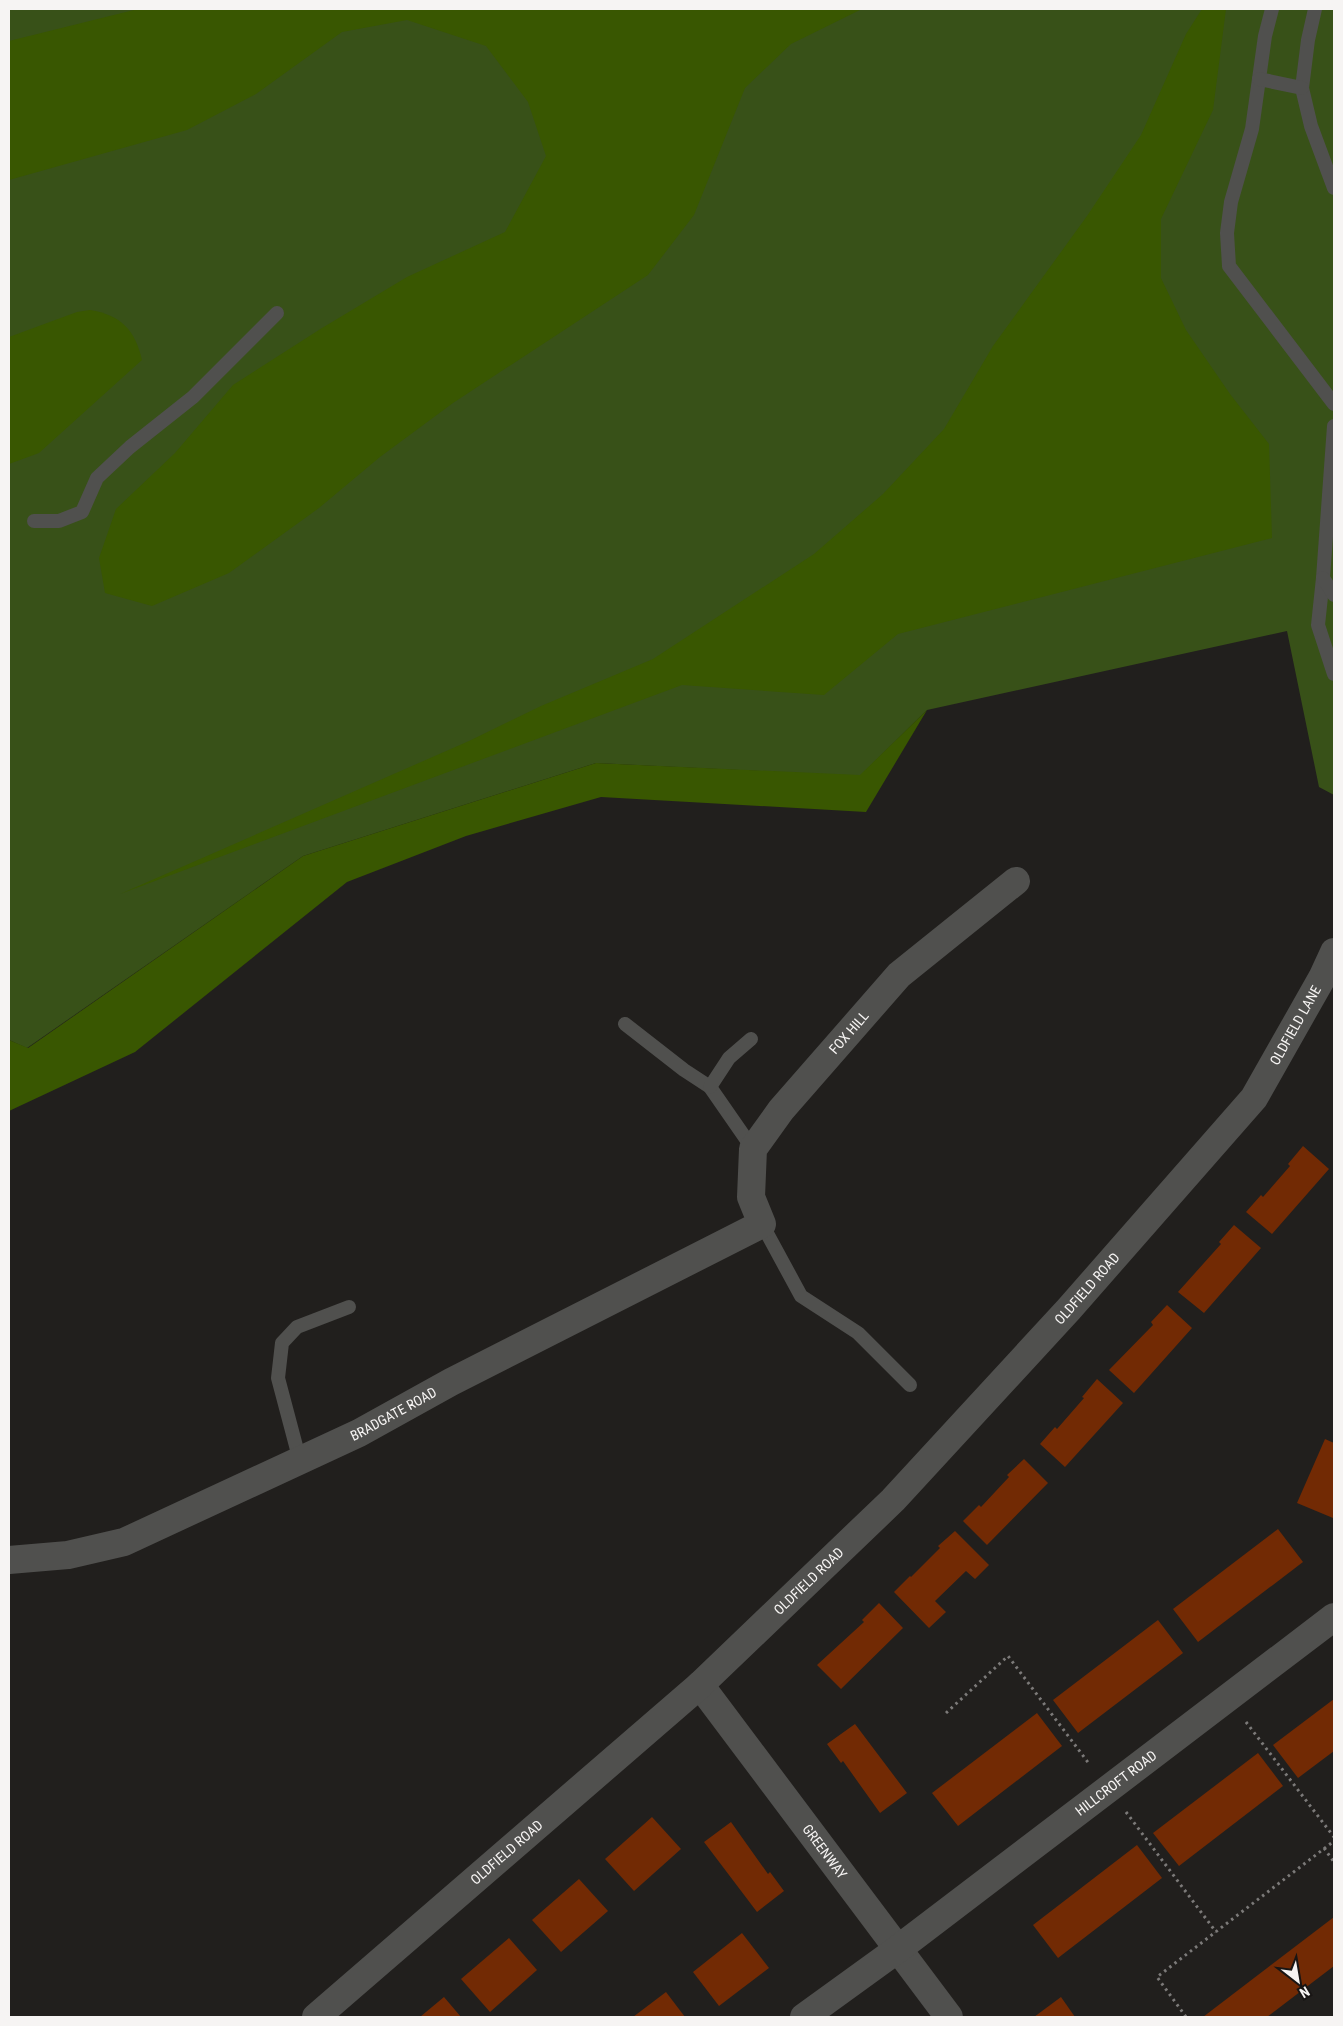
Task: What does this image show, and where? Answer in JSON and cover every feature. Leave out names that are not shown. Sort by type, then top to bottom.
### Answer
[{"type":"street","name":"FOX HILL","points":[[753,1150],[781,1110],[899,975],[1016,881]]},
{"type":"street","name":"OLDFIELD LANE","points":[[1254,1098],[1322,978],[1334,952]]},
{"type":"street","name":"OLDFIELD ROAD","points":[[316,2017],[700,1685],[893,1500],[1069,1309],[1254,1098]]},
{"type":"street","points":[[753,1150],[751,1196],[762,1224]]},
{"type":"street","name":"BRADGATE ROAD","points":[[9,1560],[68,1555],[124,1542],[359,1433],[451,1382],[762,1224]]},
{"type":"street","name":"HILLCROFT ROAD","points":[[804,2017],[898,1949],[1334,1617]]},
{"type":"street","name":"GREENWAY","points":[[700,1685],[949,2017]]},
{"type":"lane","points":[[1272,9],[1265,36],[1252,128],[1231,202],[1227,233],[1229,266],[1334,404]]},
{"type":"lane","points":[[1315,9],[1308,40],[1302,88],[1311,126],[1334,188]]},
{"type":"lane","points":[[1259,79],[1302,88]]},
{"type":"lane","points":[[34,521],[59,521],[82,512],[97,478],[130,447],[192,397],[277,313]]},
{"type":"lane","points":[[1334,426],[1318,625],[1334,674]]},
{"type":"lane","points":[[1323,578],[1334,595]]},
{"type":"lane","points":[[625,1024],[684,1070],[710,1087],[753,1150]]},
{"type":"lane","points":[[710,1087],[729,1058],[751,1039]]},
{"type":"lane","points":[[762,1224],[801,1296],[858,1333],[910,1385]]},
{"type":"lane","points":[[300,1461],[278,1378],[282,1343],[297,1328],[349,1306]]},
{"type":"path","points":[[946,1713],[1008,1656]]},
{"type":"path","points":[[1228,1698],[1334,1837]]},
{"type":"path","points":[[1186,2017],[1157,1977],[1334,1841]]},
{"type":"path","points":[[1324,1848],[1334,1862]]},
{"type":"green space","points":[[9,9],[1334,9],[1334,795],[1319,787],[1287,631],[927,710],[860,776],[596,763],[303,856],[27,1048],[9,1040]]},
{"type":"green space","points":[[138,9],[862,9],[791,44],[745,88],[694,215],[648,275],[453,403],[380,457],[319,508],[229,573],[152,606],[105,593],[99,558],[116,509],[175,453],[233,385],[407,277],[505,232],[546,156],[528,102],[486,46],[407,20],[342,32],[256,94],[187,130],[9,180],[9,41]]},
{"type":"green space","points":[[1202,9],[1226,9],[1213,110],[1161,219],[1161,278],[1186,330],[1230,394],[1269,444],[1272,538],[898,634],[824,695],[682,685],[120,894],[469,741],[541,706],[653,659],[814,554],[883,494],[944,429],[993,346],[1087,216],[1141,135],[1186,34]]},
{"type":"green space","points":[[90,310],[110,316],[125,326],[135,340],[142,360],[39,453],[9,464],[9,337],[77,312]]},
{"type":"green space","points":[[927,710],[866,812],[601,797],[466,836],[347,882],[135,1052],[9,1111],[9,1040],[28,1048],[303,856],[596,763],[860,775]]},
{"type":"building","points":[[1303,1146],[1329,1169],[1272,1234],[1246,1212],[1261,1195],[1263,1197],[1290,1166],[1288,1164]]},
{"type":"building","points":[[1234,1225],[1261,1248],[1204,1313],[1178,1292],[1221,1244],[1219,1242]]},
{"type":"building","points":[[1167,1305],[1192,1328],[1134,1393],[1109,1370],[1153,1325],[1151,1322]]},
{"type":"building","points":[[1097,1379],[1123,1403],[1065,1467],[1040,1444],[1055,1427],[1057,1429],[1084,1398],[1082,1397]]},
{"type":"building","points":[[1325,1439],[1334,1443],[1333,1518],[1297,1503]]},
{"type":"building","points":[[1024,1459],[1048,1483],[987,1545],[963,1521],[979,1505],[981,1507],[1009,1477],[1007,1475]]},
{"type":"building","points":[[1278,1529],[1303,1562],[1198,1642],[1173,1609]]},
{"type":"building","points":[[955,1531],[989,1565],[975,1579],[966,1571],[935,1601],[946,1612],[929,1628],[894,1592]]},
{"type":"building","points":[[879,1603],[903,1628],[841,1689],[817,1665],[864,1622],[862,1620]]},
{"type":"building","points":[[1158,1620],[1183,1653],[1078,1733],[1053,1700]]},
{"type":"building","points":[[1334,1699],[1334,1751],[1298,1778],[1273,1745]]},
{"type":"building","points":[[1037,1713],[1062,1746],[958,1826],[932,1793]]},
{"type":"building","points":[[855,1724],[907,1793],[880,1813],[843,1761],[841,1763],[827,1744]]},
{"type":"building","points":[[1258,1753],[1283,1786],[1179,1866],[1153,1833]]},
{"type":"building","points":[[652,1817],[681,1849],[634,1891],[605,1859]]},
{"type":"building","points":[[731,1822],[768,1874],[770,1872],[784,1891],[757,1912],[704,1842]]},
{"type":"building","points":[[1137,1845],[1162,1878],[1058,1958],[1033,1925]]},
{"type":"building","points":[[579,1879],[608,1911],[561,1952],[532,1920]]},
{"type":"building","points":[[1334,1917],[1334,1966],[1267,2017],[1203,2017]]},
{"type":"building","points":[[742,1933],[769,1968],[719,2006],[693,1972]]},
{"type":"building","points":[[509,1938],[537,1970],[490,2012],[461,1979]]},
{"type":"building","points":[[666,1992],[685,2017],[633,2017]]},
{"type":"building","points":[[444,1997],[461,2017],[420,2017]]},
{"type":"building","points":[[1061,1997],[1075,2017],[1034,2017]]}]
